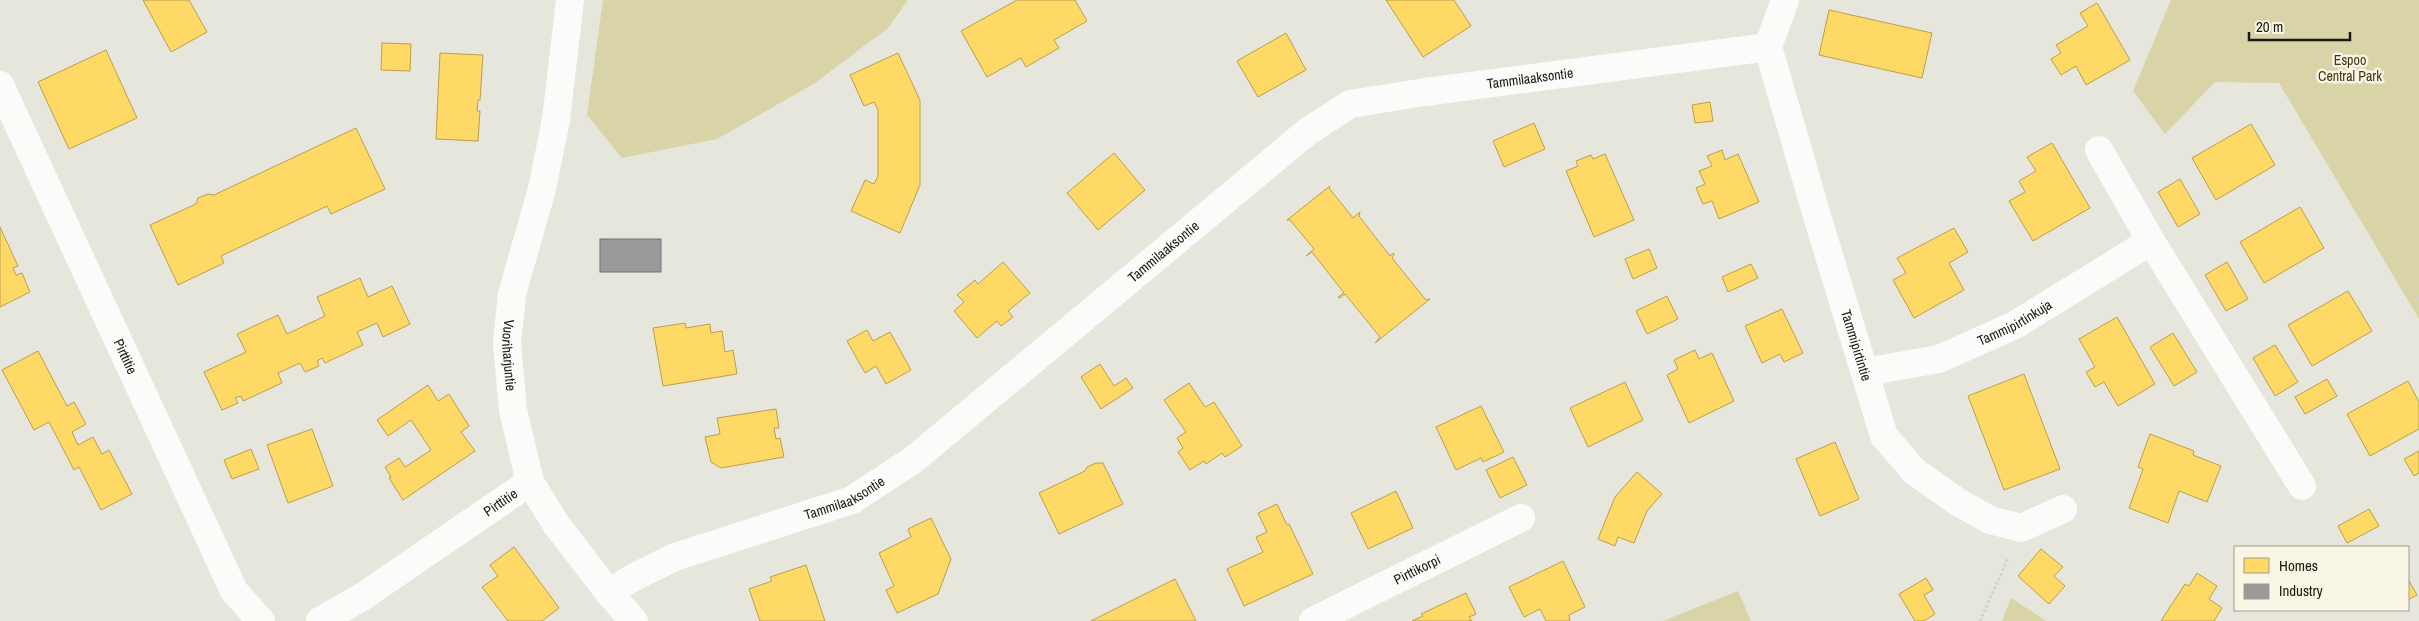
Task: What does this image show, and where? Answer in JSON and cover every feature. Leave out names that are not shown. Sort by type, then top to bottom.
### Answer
[{"type":"street","name":"Vuoriharjuntie","points":[[570,0],[556,120],[542,189],[512,294],[507,342],[513,410],[530,482],[556,524],[609,594],[634,621]]},
{"type":"street","points":[[1768,47],[1786,0]]},
{"type":"street","name":"Tammipirtintie","points":[[1768,47],[1884,436],[1914,471],[1958,502],[1990,520],[2022,528]]},
{"type":"street","name":"Tammilaaksontie","points":[[609,594],[634,577],[675,557],[852,500],[913,460],[1307,132],[1350,104],[1425,92],[1768,47]]},
{"type":"street","name":"Pirttitie","points":[[0,85],[234,591],[261,621]]},
{"type":"street","points":[[2099,150],[2151,241],[2302,486]]},
{"type":"street","name":"Tammipirtinkuja","points":[[1865,372],[1939,359],[2015,325],[2151,241]]},
{"type":"street","name":"Pirttitie","points":[[320,621],[362,597],[530,482]]},
{"type":"street","points":[[2022,528],[2064,509]]},
{"type":"street","name":"Pirttikorpi","points":[[1314,621],[1521,518]]},
{"type":"path","points":[[2419,297],[2416,302],[2419,305]]},
{"type":"path","points":[[1980,621],[2022,528]]},
{"type":"green space","points":[[603,0],[908,0],[888,28],[815,83],[717,139],[622,158],[587,115]]},
{"type":"green space","name":"Espoo Central Park","points":[[2171,0],[2419,0],[2419,319],[2279,83],[2215,82],[2165,134],[2133,91]]},
{"type":"green space","points":[[1738,591],[1751,621],[1663,621]]},
{"type":"green space","points":[[2011,598],[2046,621],[2002,621]]},
{"type":"building: Homes","points":[[143,0],[189,0],[207,32],[171,52]]},
{"type":"building: Homes","points":[[1017,0],[1075,0],[1087,21],[1054,40],[1059,48],[1026,67],[1021,58],[987,77],[961,31]]},
{"type":"building: Homes","points":[[1386,0],[1454,0],[1471,26],[1423,57]]},
{"type":"building: Homes","points":[[2097,3],[2130,60],[2086,85],[2076,66],[2061,75],[2051,59],[2061,53],[2056,45],[2088,26],[2080,13]]},
{"type":"building: Homes","points":[[1829,10],[1932,33],[1922,78],[1819,55]]},
{"type":"building: Homes","points":[[1286,33],[1306,70],[1258,97],[1237,61]]},
{"type":"building: Homes","points":[[382,43],[411,44],[410,71],[381,70]]},
{"type":"building: Homes","points":[[106,50],[137,118],[69,149],[38,82]]},
{"type":"building: Homes","points":[[440,53],[483,55],[480,100],[478,100],[477,111],[480,111],[478,141],[436,139]]},
{"type":"building: Homes","points":[[898,53],[920,100],[920,185],[900,233],[851,211],[865,180],[874,184],[878,176],[878,110],[874,102],[864,106],[850,75]]},
{"type":"building: Homes","points":[[1710,102],[1713,121],[1695,123],[1692,105]]},
{"type":"building: Homes","points":[[1534,123],[1545,149],[1504,167],[1493,141]]},
{"type":"building: Homes","points":[[2251,124],[2275,165],[2216,200],[2192,158]]},
{"type":"building: Homes","points":[[356,128],[385,189],[331,214],[327,206],[221,256],[224,263],[178,285],[150,225],[196,204],[198,198],[208,194],[214,195]]},
{"type":"building: Homes","points":[[2052,143],[2090,208],[2033,241],[2009,201],[2025,192],[2019,181],[2036,171],[2027,157]]},
{"type":"building: Homes","points":[[1722,150],[1725,160],[1738,154],[1759,202],[1719,219],[1712,201],[1703,204],[1696,188],[1705,184],[1699,171],[1712,166],[1707,156]]},
{"type":"building: Homes","points":[[1114,153],[1145,190],[1098,230],[1067,193]]},
{"type":"building: Homes","points":[[1605,154],[1634,220],[1594,237],[1566,171],[1578,166],[1576,161],[1591,155],[1593,159]]},
{"type":"building: Homes","points":[[2180,179],[2200,214],[2178,227],[2158,192]]},
{"type":"building: Homes","points":[[1330,186],[1329,188],[1353,218],[1360,212],[1359,216],[1390,256],[1393,253],[1392,258],[1426,300],[1430,299],[1375,343],[1380,337],[1345,294],[1340,298],[1338,297],[1344,293],[1312,252],[1306,256],[1314,249],[1290,220],[1287,220]]},
{"type":"building: Homes","points":[[2300,207],[2324,248],[2264,283],[2240,242]]},
{"type":"building: Homes","points":[[0,227],[18,266],[13,268],[16,275],[22,273],[30,292],[0,307]]},
{"type":"building: Homes","points":[[1954,228],[1968,252],[1949,263],[1964,290],[1914,318],[1893,280],[1906,273],[1897,258]]},
{"type":"building: Homes","points":[[1649,249],[1657,268],[1633,279],[1625,259]]},
{"type":"building: Homes","points":[[1003,262],[1030,293],[1008,311],[1013,317],[1001,326],[997,321],[977,338],[954,311],[964,302],[957,295],[975,280],[978,284]]},
{"type":"building: Homes","points":[[2227,262],[2248,299],[2226,311],[2205,275]]},
{"type":"building: Homes","points":[[1751,264],[1758,278],[1728,292],[1722,277]]},
{"type":"building: Homes","points":[[360,278],[368,297],[392,286],[410,324],[383,337],[377,323],[357,332],[363,345],[325,363],[322,358],[317,361],[319,366],[305,372],[300,363],[278,373],[282,383],[243,401],[241,396],[235,398],[238,403],[222,410],[204,372],[246,352],[237,334],[278,315],[287,334],[325,316],[317,297]]},
{"type":"building: Homes","points":[[2348,291],[2372,331],[2312,366],[2288,325]]},
{"type":"building: Homes","points":[[1667,296],[1678,319],[1647,334],[1636,311]]},
{"type":"building: Homes","points":[[1782,309],[1803,353],[1784,362],[1780,354],[1762,363],[1745,326]]},
{"type":"building: Homes","points":[[2117,317],[2155,384],[2118,406],[2104,382],[2095,387],[2086,372],[2095,367],[2079,339]]},
{"type":"building: Homes","points":[[685,323],[686,328],[710,324],[711,333],[722,331],[725,352],[733,350],[737,374],[663,386],[653,328]]},
{"type":"building: Homes","points":[[867,330],[873,341],[890,332],[911,370],[886,384],[876,366],[865,373],[847,341]]},
{"type":"building: Homes","points":[[2173,333],[2197,372],[2174,386],[2150,347]]},
{"type":"building: Homes","points":[[2275,345],[2298,382],[2275,396],[2253,358]]},
{"type":"building: Homes","points":[[1695,350],[1699,359],[1712,353],[1734,401],[1689,423],[1667,375],[1678,369],[1674,360]]},
{"type":"building: Homes","points":[[38,351],[67,406],[74,402],[86,424],[72,432],[78,445],[93,437],[102,454],[109,450],[132,494],[101,510],[79,467],[74,470],[49,422],[34,430],[2,370]]},
{"type":"building: Homes","points":[[1100,364],[1114,386],[1126,378],[1133,388],[1101,409],[1081,377]]},
{"type":"building: Homes","points":[[2024,374],[2060,469],[2004,490],[1968,396]]},
{"type":"building: Homes","points":[[2327,379],[2337,396],[2305,414],[2295,397]]},
{"type":"building: Homes","points":[[2408,381],[2419,402],[2419,429],[2370,456],[2347,414]]},
{"type":"building: Homes","points":[[1625,382],[1643,420],[1588,447],[1570,408]]},
{"type":"building: Homes","points":[[1189,383],[1205,407],[1214,402],[1242,446],[1225,457],[1222,453],[1206,464],[1204,461],[1190,470],[1178,452],[1183,448],[1177,438],[1186,432],[1164,400]]},
{"type":"building: Homes","points":[[428,385],[438,401],[449,394],[469,426],[461,432],[475,451],[403,500],[389,478],[391,477],[385,467],[399,458],[405,467],[431,450],[411,420],[388,436],[377,420]]},
{"type":"building: Homes","points":[[1481,406],[1504,452],[1483,462],[1481,458],[1456,470],[1436,427]]},
{"type":"building: Homes","points":[[776,409],[779,428],[774,428],[776,439],[780,438],[784,457],[721,468],[711,462],[705,437],[720,434],[717,418]]},
{"type":"building: Homes","points":[[312,429],[333,486],[288,503],[267,445]]},
{"type":"building: Homes","points":[[2150,434],[2194,451],[2193,455],[2221,466],[2207,502],[2179,491],[2168,523],[2129,508],[2143,469],[2138,467]]},
{"type":"building: Homes","points":[[1835,442],[1859,499],[1820,516],[1796,459]]},
{"type":"building: Homes","points":[[251,449],[259,469],[232,479],[224,460]]},
{"type":"building: Homes","points":[[2419,451],[2419,473],[2414,476],[2404,459]]},
{"type":"building: Homes","points":[[1513,457],[1527,485],[1500,498],[1486,470]]},
{"type":"building: Homes","points":[[1096,463],[1103,463],[1123,504],[1059,534],[1039,493],[1085,471],[1087,467]]},
{"type":"building: Homes","points":[[1637,472],[1662,494],[1647,511],[1634,543],[1618,537],[1615,546],[1598,539],[1615,497]]},
{"type":"building: Homes","points":[[1396,491],[1413,528],[1368,549],[1351,513]]},
{"type":"building: Homes","points":[[1277,504],[1287,525],[1289,524],[1313,574],[1244,606],[1227,569],[1263,552],[1256,537],[1267,532],[1258,513]]},
{"type":"building: Homes","points":[[2369,509],[2379,526],[2347,543],[2338,526]]},
{"type":"building: Homes","points":[[931,518],[951,559],[938,594],[897,613],[886,590],[894,586],[879,553],[911,537],[908,529]]},
{"type":"building: Homes","points":[[514,547],[559,608],[542,621],[508,621],[482,587],[498,576],[490,565]]},
{"type":"building: Homes","points":[[2041,549],[2063,567],[2054,576],[2065,586],[2049,604],[2018,576]]},
{"type":"building: Homes","points":[[1563,561],[1585,607],[1569,615],[1570,621],[1546,621],[1540,609],[1524,617],[1509,587]]},
{"type":"building: Homes","points":[[806,565],[825,621],[760,621],[749,589],[772,581],[770,577]]},
{"type":"building: Homes","points":[[2197,573],[2217,586],[2209,599],[2222,608],[2214,621],[2161,621],[2185,584],[2189,586]]},
{"type":"building: Homes","points":[[1926,578],[1933,590],[1924,595],[1935,614],[1924,621],[1915,621],[1899,594]]},
{"type":"building: Homes","points":[[1175,579],[1196,621],[1091,621]]},
{"type":"building: Homes","points":[[2409,581],[2417,595],[2409,599]]},
{"type":"building: Homes","points":[[1466,593],[1476,614],[1469,617],[1472,621],[1412,621],[1423,616],[1421,614]]},
{"type":"building: Industry","points":[[600,239],[661,239],[661,272],[600,272]]}]
